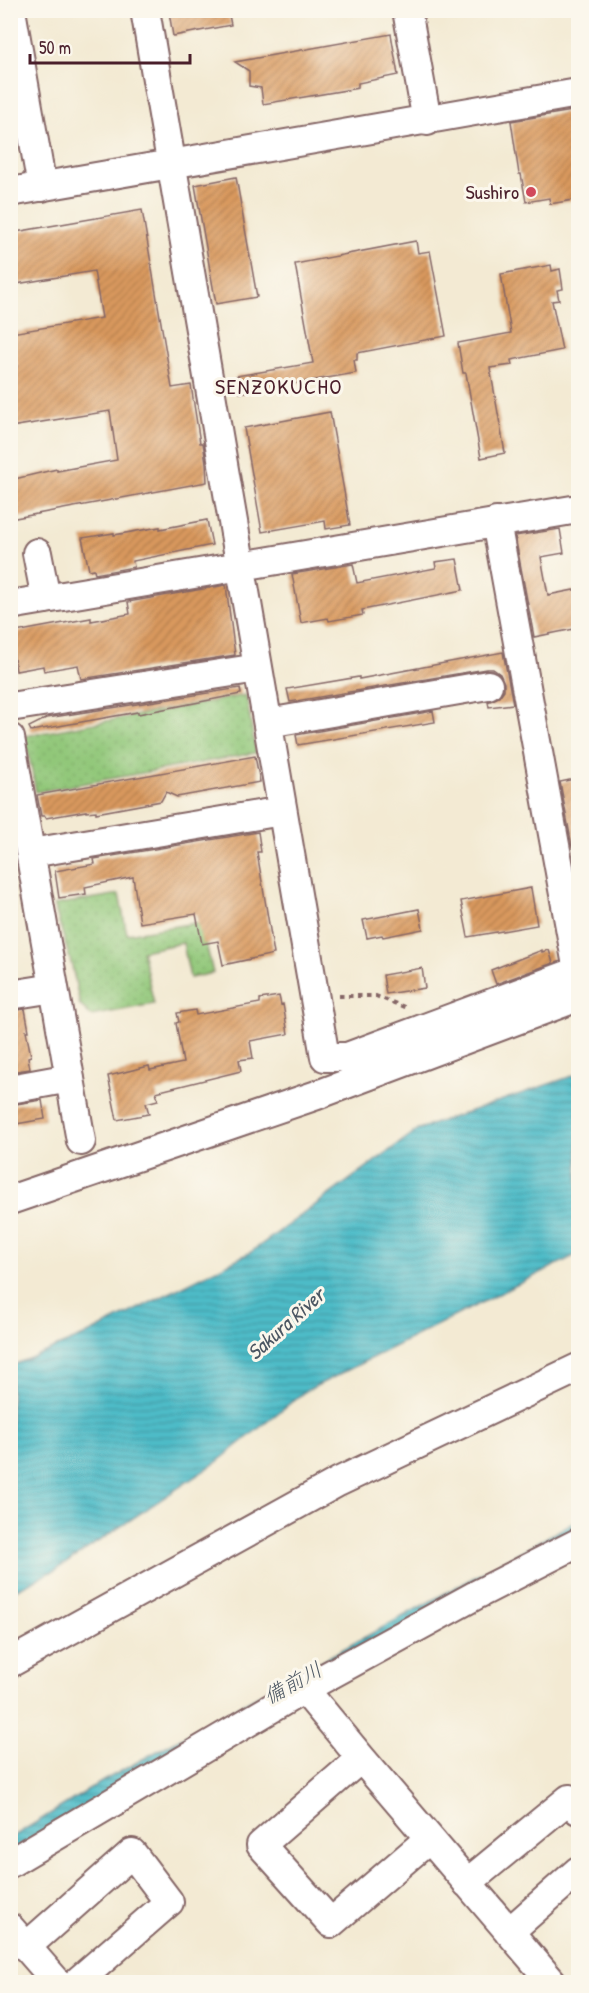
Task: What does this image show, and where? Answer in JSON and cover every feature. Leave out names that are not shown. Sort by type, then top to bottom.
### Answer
[{"type":"street","points":[[11,10],[42,187]]},
{"type":"street","points":[[145,10],[325,1054]]},
{"type":"street","points":[[407,10],[427,121]]},
{"type":"street","points":[[10,192],[579,93]]},
{"type":"street","points":[[10,605],[579,508]]},
{"type":"street","points":[[315,1096],[312,1071],[314,1061],[325,1054],[347,1058],[579,971],[496,522]]},
{"type":"street","points":[[37,554],[46,599]]},
{"type":"street","points":[[10,707],[258,668]]},
{"type":"street","points":[[268,723],[488,685]]},
{"type":"street","points":[[10,738],[18,848],[54,988],[81,1142]]},
{"type":"street","points":[[18,848],[282,811]]},
{"type":"street","points":[[10,995],[54,988]]},
{"type":"street","points":[[10,1200],[315,1096],[579,997]]},
{"type":"street","points":[[10,1089],[70,1078]]},
{"type":"street","points":[[10,1663],[338,1482],[579,1368]]},
{"type":"street","points":[[10,1863],[304,1689],[476,1595],[579,1543]]},
{"type":"street","points":[[304,1689],[552,1983]]},
{"type":"street","points":[[361,1758],[261,1845],[331,1923],[429,1839]]},
{"type":"street","points":[[467,1883],[569,1799],[579,1810]]},
{"type":"street","points":[[57,1983],[18,1938],[132,1853],[169,1902],[77,1983]]},
{"type":"street","points":[[508,1932],[579,1871]]},
{"type":"path","points":[[315,1000],[343,995],[376,996],[397,1002],[420,1015],[430,1027]]},
{"type":"green space","points":[[246,695],[256,753],[36,792],[25,736]]},
{"type":"green space","points":[[119,894],[127,934],[201,922],[213,973],[190,978],[183,943],[142,951],[154,1004],[91,1016],[80,1005],[72,966],[54,905]]},
{"type":"water","name":"Sakura River","points":[[578,1074],[578,1254],[304,1392],[217,1462],[57,1569],[11,1592],[11,1366],[84,1336],[251,1252],[419,1129]]},
{"type":"water","name":"備前川","points":[[578,1520],[578,1533],[11,1851],[11,1838],[103,1781]]},
{"type":"building","points":[[228,10],[231,25],[173,36],[169,12]]},
{"type":"building","points":[[391,34],[398,75],[358,83],[358,88],[263,104],[261,88],[249,86],[249,71],[235,62]]},
{"type":"building","points":[[579,110],[579,199],[550,204],[549,198],[526,202],[511,121]]},
{"type":"building","points":[[236,177],[257,297],[216,304],[195,185]]},
{"type":"building","points":[[142,210],[172,388],[191,385],[200,443],[203,443],[207,482],[10,519],[10,480],[57,469],[57,471],[117,460],[110,411],[10,427],[10,366],[17,366],[11,333],[102,318],[94,271],[10,285],[10,233]]},
{"type":"building","points":[[416,241],[418,253],[430,251],[446,336],[357,353],[357,360],[354,360],[356,373],[240,393],[236,376],[313,363],[295,264]]},
{"type":"building","points":[[551,265],[552,271],[560,269],[563,289],[557,290],[559,300],[552,301],[562,350],[511,360],[512,365],[490,368],[505,453],[481,458],[466,373],[463,373],[458,343],[511,333],[501,274]]},
{"type":"building","points":[[330,412],[350,525],[326,529],[325,521],[262,532],[244,428]]},
{"type":"building","points":[[207,520],[212,545],[133,561],[134,567],[95,574],[94,569],[89,570],[82,538],[160,527],[160,529]]},
{"type":"building","points":[[560,529],[564,553],[541,557],[548,595],[579,589],[579,628],[534,637],[515,536]]},
{"type":"building","points":[[457,559],[463,590],[362,610],[363,615],[301,623],[292,574],[353,564],[357,583],[436,568],[435,562]]},
{"type":"building","points":[[226,585],[235,655],[81,679],[78,665],[44,671],[43,666],[16,671],[10,633],[91,618],[91,621],[130,614],[128,602]]},
{"type":"building","points":[[503,652],[513,704],[489,707],[488,702],[499,697],[504,690],[500,674],[493,669],[290,702],[287,689],[359,677],[359,679]]},
{"type":"building","points":[[240,688],[241,694],[138,714],[138,712],[31,731],[29,727],[47,718]]},
{"type":"building","points":[[433,711],[435,722],[298,745],[296,735]]},
{"type":"building","points":[[255,756],[260,782],[177,797],[166,792],[161,801],[96,813],[96,811],[86,811],[46,818],[41,816],[37,795]]},
{"type":"building","points":[[579,778],[579,846],[572,846],[560,782]]},
{"type":"building","points":[[258,832],[261,852],[257,852],[274,954],[223,965],[218,941],[202,944],[196,914],[140,923],[133,877],[85,887],[86,894],[59,898],[55,871],[95,864],[94,859]]},
{"type":"building","points":[[531,888],[537,925],[468,937],[461,901]]},
{"type":"building","points":[[419,909],[423,929],[367,938],[363,920]]},
{"type":"building","points":[[542,950],[542,952],[549,950],[553,963],[496,984],[491,970]]},
{"type":"building","points":[[422,968],[425,988],[386,994],[383,975]]},
{"type":"building","points":[[279,996],[281,1005],[283,1004],[288,1034],[250,1041],[253,1058],[239,1060],[241,1071],[156,1092],[158,1100],[146,1103],[149,1114],[117,1120],[108,1076],[149,1066],[150,1070],[183,1063],[176,1023],[179,1022],[177,1013],[195,1010],[196,1015],[260,1003],[260,999]]},
{"type":"building","points":[[25,1009],[29,1031],[26,1031],[31,1056],[28,1057],[30,1069],[10,1072],[10,1011]]},
{"type":"building","points":[[42,1100],[45,1119],[10,1125],[10,1105]]},
{"type":"place","name":"Sushiro","points":[[531,192]]},
{"type":"district","name":"SENZOKUCHO","points":[[279,386]]}]
